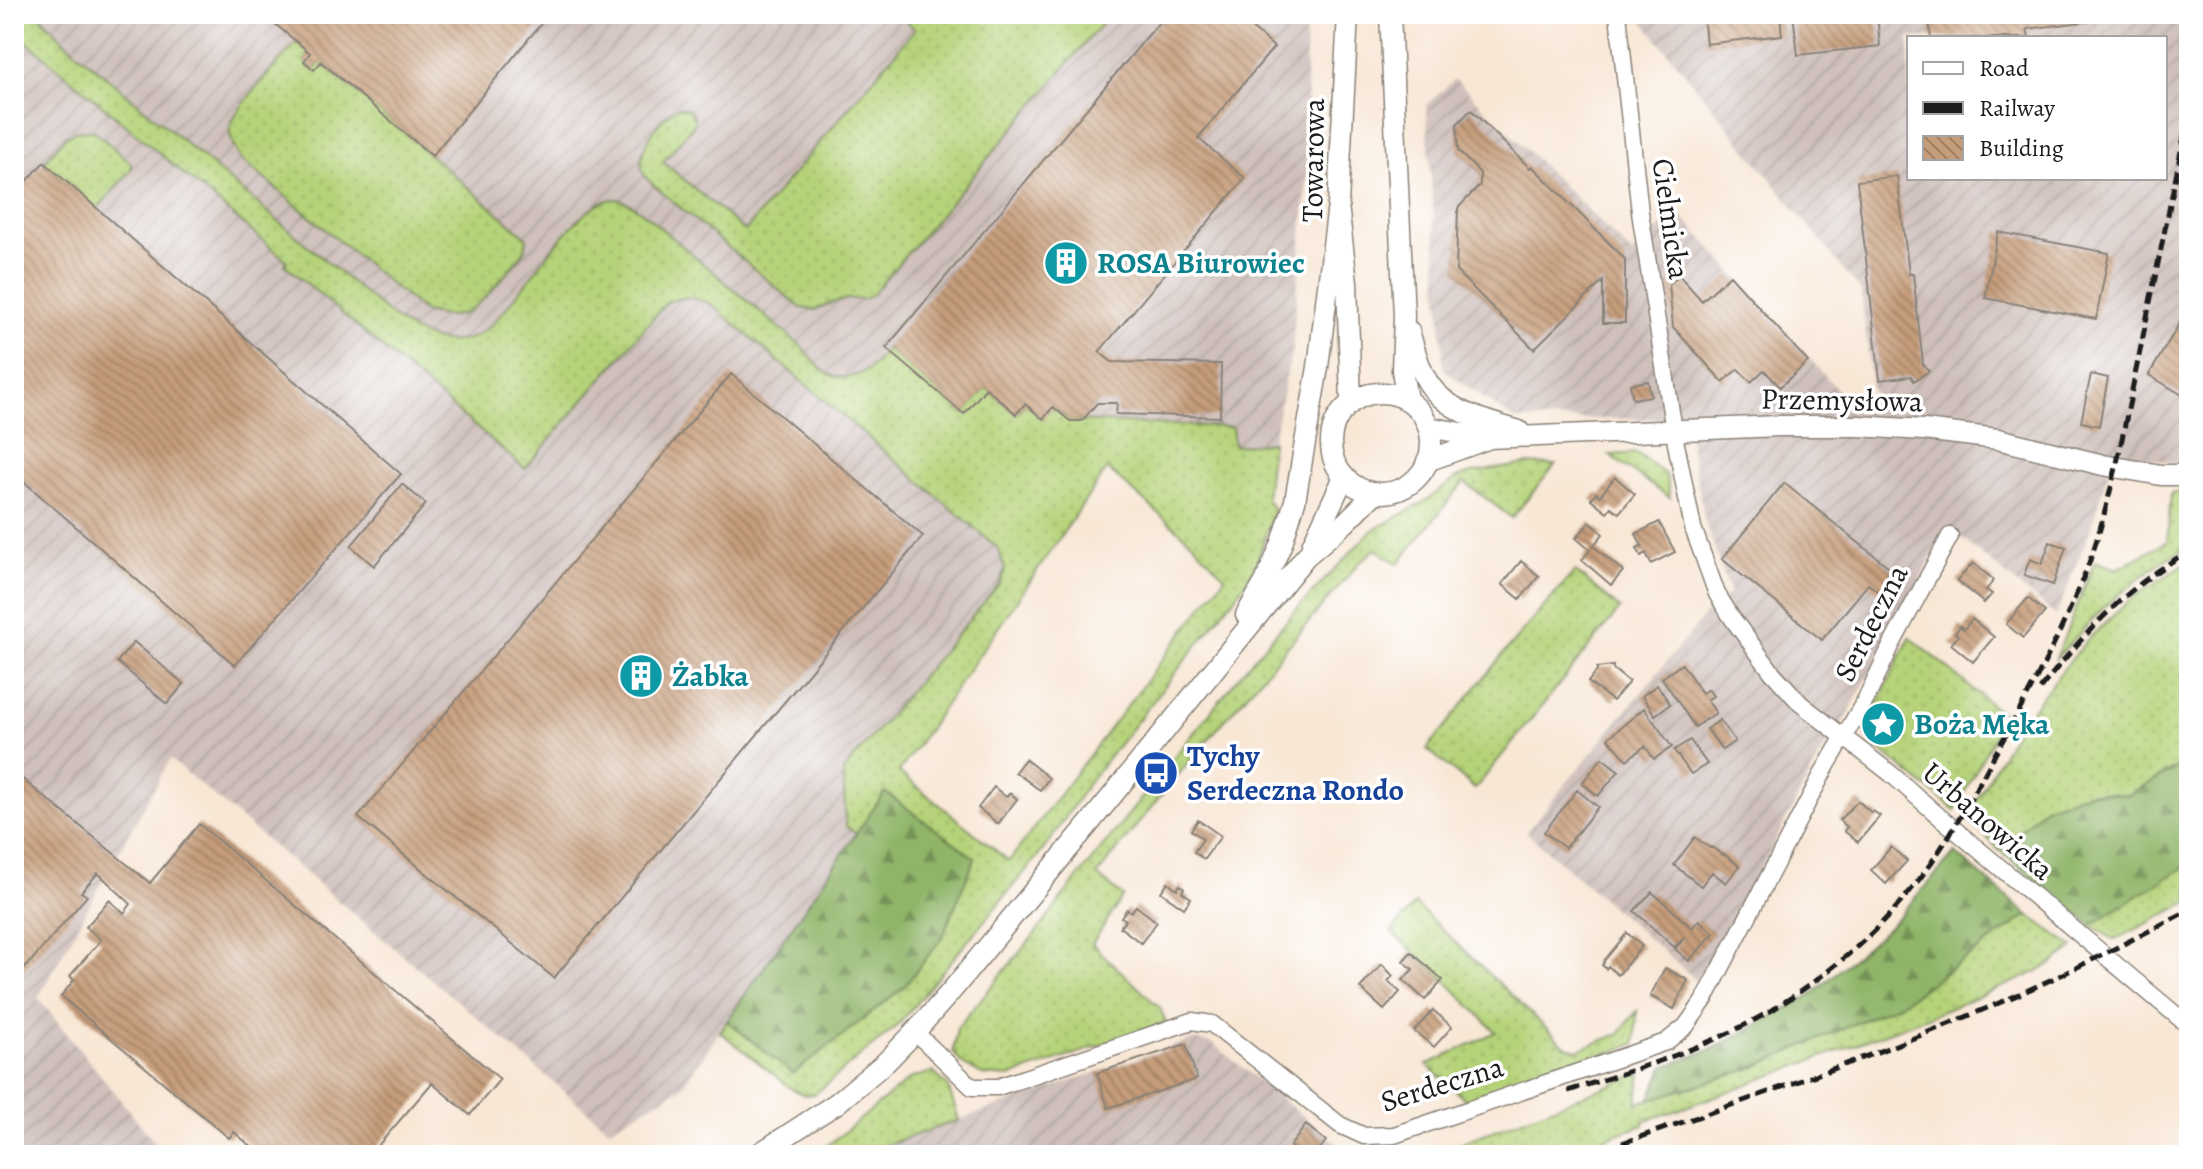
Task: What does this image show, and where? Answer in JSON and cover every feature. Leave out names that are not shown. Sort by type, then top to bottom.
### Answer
[{"type":"street","name":"Towarowa","points":[[1348,14],[1338,205],[1347,282],[1351,402]]},
{"type":"street","points":[[1390,14],[1404,316],[1402,370],[1407,400]]},
{"type":"street","name":"Cielmicka","points":[[1618,14],[1640,212],[1675,431]]},
{"type":"street","points":[[1217,666],[1265,582],[1295,501],[1318,367],[1338,205]]},
{"type":"street","points":[[1404,316],[1428,382],[1446,401],[1472,416],[1531,435]]},
{"type":"street","points":[[1373,393],[1396,395],[1407,400],[1423,416],[1431,438],[1427,461],[1421,473],[1401,489],[1388,492],[1375,493],[1353,485],[1336,466],[1331,452],[1334,424],[1341,412],[1361,396],[1373,393]]},
{"type":"street","name":"Przemysłowa","points":[[1428,427],[1489,438],[1780,426],[1924,430],[1998,439],[2140,472],[2189,475]]},
{"type":"street","name":"Urbanowicka","points":[[1675,431],[1693,528],[1717,594],[1788,691],[1814,717],[1890,773],[2189,1026]]},
{"type":"street","name":"Przemysłowa","points":[[1427,461],[1489,438]]},
{"type":"street","points":[[1306,556],[1344,477]]},
{"type":"street","points":[[757,1155],[837,1103],[887,1061],[915,1032],[1306,556],[1375,493]]},
{"type":"street","name":"Serdeczna","points":[[915,1032],[972,1087],[998,1087],[1192,1021],[1212,1024],[1340,1125],[1364,1136],[1394,1135],[1666,1042],[1686,1026],[1705,999],[1950,536]]},
{"type":"shaded area","points":[[14,14],[1305,14],[1308,167],[1292,349],[1272,442],[1107,469],[681,1088],[609,1129],[170,759],[38,998],[165,1155],[14,1155]]},
{"type":"shaded area","points":[[1637,14],[2189,14],[2189,465],[2114,453],[2089,533],[2056,616],[1948,527],[1848,714],[1820,755],[1701,984],[1526,832],[1706,614],[1730,593],[1705,521],[1685,418],[1515,420],[1444,370],[1426,105],[1455,79],[1632,254],[1678,211],[1843,396],[1873,397],[1861,291]]},
{"type":"shaded area","points":[[1191,1040],[1212,1043],[1351,1155],[857,1155]]},
{"type":"green space","points":[[14,14],[38,14],[66,43],[388,313],[432,339],[457,341],[482,332],[500,315],[578,220],[599,203],[619,199],[642,212],[800,345],[827,373],[845,377],[861,373],[876,362],[886,348],[964,414],[986,388],[1016,414],[1025,404],[1053,407],[1070,421],[1232,427],[1234,446],[1272,442],[1266,499],[1274,510],[1255,567],[1239,592],[1087,785],[1048,844],[899,1024],[815,1094],[804,1095],[720,1032],[727,1021],[794,1073],[856,834],[846,826],[843,771],[1000,583],[1005,569],[998,548],[711,304],[694,298],[666,303],[525,469],[285,265],[287,261],[14,31]],"holes":[[[1107,469],[1192,542],[1225,577],[1009,861],[899,772]]]},
{"type":"green space","points":[[899,14],[1110,14],[873,294],[864,299],[831,303],[816,310],[801,308],[647,179],[642,166],[645,146],[656,127],[671,112],[678,107],[688,109],[694,116],[694,124],[663,162],[745,231],[915,29]]},
{"type":"green space","points":[[297,42],[310,53],[304,61],[314,70],[321,62],[527,239],[525,251],[487,296],[470,310],[453,316],[424,312],[241,159],[231,137],[233,121],[259,85]]},
{"type":"green space","points":[[78,130],[94,131],[131,163],[131,170],[97,209],[44,162],[65,137]]},
{"type":"green space","points":[[1637,453],[1666,475],[1670,498],[1609,455]]},
{"type":"green space","points":[[1527,464],[1555,465],[1512,518],[1464,482],[1398,564],[1375,549],[1359,563],[1166,789],[1097,875],[1123,896],[1092,944],[1160,1008],[1166,1023],[1009,1077],[982,1075],[961,1063],[953,1052],[957,1028],[1252,660],[1296,610],[1371,531],[1423,503],[1455,479],[1470,473]]},
{"type":"green space","points":[[2189,489],[2189,546],[2158,564],[2106,605],[2055,660],[2095,561],[2117,569],[2167,542],[2171,493]]},
{"type":"green space","points":[[2189,561],[2189,761],[2127,795],[2091,792],[2046,806],[1999,850],[1967,817],[2017,728],[2086,641],[2132,598]]},
{"type":"green space","points":[[1575,571],[1620,609],[1475,789],[1427,749]]},
{"type":"green space","points":[[1910,637],[2005,716],[1955,810],[1872,744],[1866,735],[1867,725]]},
{"type":"green space","points":[[2189,761],[2189,864],[2091,925],[1999,850],[2046,806],[2091,792],[2128,795]]},
{"type":"green space","points":[[885,792],[975,858],[942,938],[904,987],[793,1074],[727,1021]]},
{"type":"green space","points":[[1955,853],[2028,915],[1900,1004],[1750,1069],[1649,1100],[1664,1067],[1715,1048],[1811,995],[1889,927]]},
{"type":"green space","points":[[2189,864],[2189,902],[2115,940],[2091,925]]},
{"type":"green space","points":[[1415,904],[1565,1046],[1578,1050],[1619,1034],[1637,1011],[1635,1044],[1466,1100],[1427,1065],[1496,1032],[1444,979],[1391,932]]},
{"type":"green space","points":[[2028,915],[2074,947],[2036,972],[1965,1002],[1643,1121],[1644,1125],[1555,1155],[1430,1155],[1641,1073],[1637,1103],[1750,1069],[1900,1004]]},
{"type":"green space","points":[[933,1072],[948,1086],[959,1120],[857,1155],[812,1155],[911,1078]]},
{"type":"building","points":[[263,14],[549,14],[432,156],[321,62],[314,70],[304,61],[310,53]]},
{"type":"building","name":"ROSA Biurowiec","points":[[1166,14],[1205,14],[1213,21],[1219,14],[1235,14],[1274,47],[1198,138],[1245,178],[1099,352],[1112,362],[1221,364],[1220,417],[1116,414],[1117,403],[1097,403],[1082,421],[1070,421],[1053,407],[1043,419],[1025,404],[1016,414],[986,388],[964,414],[886,348]]},
{"type":"building","points":[[1703,14],[1780,14],[1782,35],[1706,44]]},
{"type":"building","points":[[1793,14],[1877,14],[1880,46],[1798,55]]},
{"type":"building","points":[[1928,14],[2121,14],[2122,17],[2027,29],[2029,36],[1931,36]]},
{"type":"building","points":[[1471,110],[1625,259],[1625,323],[1603,323],[1603,281],[1534,349],[1456,271],[1458,208],[1480,185],[1480,173],[1458,151],[1457,124]]},
{"type":"building","points":[[44,162],[401,474],[235,665],[14,473],[14,196]]},
{"type":"building","points":[[1897,176],[1909,274],[1913,274],[1923,364],[1929,371],[1914,381],[1911,376],[1880,380],[1857,181]]},
{"type":"building","points":[[1998,232],[2109,253],[2096,319],[1985,298]]},
{"type":"building","points":[[1679,275],[1702,301],[1730,275],[1808,362],[1780,387],[1764,370],[1751,382],[1738,369],[1723,382],[1673,327],[1669,284]]},
{"type":"building","points":[[2189,307],[2189,399],[2149,375]]},
{"type":"building","name":"Żabka","points":[[731,374],[923,536],[554,978],[358,817]]},
{"type":"building","points":[[2091,374],[2108,378],[2099,426],[2081,422]]},
{"type":"building","points":[[1648,381],[1651,396],[1633,399],[1630,384]]},
{"type":"building","points":[[1615,477],[1635,494],[1619,513],[1611,507],[1607,512],[1591,499],[1596,493],[1600,496]]},
{"type":"building","points":[[1784,483],[1900,576],[1884,596],[1868,584],[1822,640],[1722,559]]},
{"type":"building","points":[[402,484],[426,504],[374,566],[351,546]]},
{"type":"building","points":[[1590,522],[1603,534],[1593,546],[1623,571],[1611,585],[1582,560],[1590,550],[1576,538]]},
{"type":"building","points":[[1659,522],[1675,552],[1651,564],[1646,553],[1641,556],[1637,548],[1642,546],[1636,534]]},
{"type":"building","points":[[2050,542],[2066,547],[2053,585],[2024,575],[2030,559],[2042,564]]},
{"type":"building","points":[[1521,561],[1539,576],[1520,599],[1502,584]]},
{"type":"building","points":[[1973,563],[1994,580],[1986,590],[1992,594],[1984,603],[1957,581]]},
{"type":"building","points":[[2028,598],[2045,612],[2023,638],[2006,624]]},
{"type":"building","points":[[1972,619],[1994,637],[1973,662],[1951,644],[1958,636],[1955,633],[1960,626],[1964,629]]},
{"type":"building","points":[[134,642],[184,684],[167,704],[117,662]]},
{"type":"building","points":[[1682,664],[1702,693],[1708,689],[1713,696],[1707,700],[1716,713],[1695,727],[1662,678]]},
{"type":"building","points":[[1613,666],[1629,682],[1613,701],[1588,682],[1597,668]]},
{"type":"building","points":[[1657,685],[1670,704],[1655,715],[1642,696]]},
{"type":"building","points":[[1644,708],[1672,747],[1654,759],[1645,746],[1627,760],[1608,738]]},
{"type":"building","points":[[1720,720],[1735,741],[1722,750],[1707,729]]},
{"type":"building","points":[[1690,740],[1707,764],[1691,774],[1674,750]]},
{"type":"building","points":[[1602,758],[1619,771],[1598,796],[1582,783]]},
{"type":"building","points":[[1025,759],[1049,778],[1040,790],[1015,772]]},
{"type":"building","points":[[14,772],[150,883],[199,824],[500,1079],[470,1115],[432,1083],[370,1155],[261,1155],[234,1132],[229,1138],[61,996],[74,980],[70,976],[101,940],[86,927],[109,900],[124,913],[131,904],[98,873],[81,892],[87,896],[14,981]]},
{"type":"building","points":[[994,787],[1006,797],[1010,793],[1017,799],[998,824],[978,808]]},
{"type":"building","points":[[1577,790],[1598,807],[1565,848],[1544,832]]},
{"type":"building","points":[[1858,801],[1880,816],[1858,842],[1844,831],[1847,827],[1839,820]]},
{"type":"building","points":[[1198,820],[1221,836],[1204,859],[1194,852],[1203,839],[1191,830]]},
{"type":"building","points":[[1695,837],[1739,866],[1726,883],[1712,872],[1701,886],[1674,865]]},
{"type":"building","points":[[1891,847],[1907,861],[1886,884],[1871,870]]},
{"type":"building","points":[[1168,882],[1177,889],[1180,885],[1184,888],[1182,892],[1191,898],[1184,908],[1161,892]]},
{"type":"building","points":[[1652,892],[1692,928],[1699,920],[1714,933],[1689,961],[1675,949],[1684,938],[1674,947],[1634,911]]},
{"type":"building","points":[[1136,906],[1157,922],[1141,943],[1120,927],[1126,920],[1121,917],[1127,909],[1131,912]]},
{"type":"building","points":[[1627,933],[1642,946],[1618,975],[1602,965]]},
{"type":"building","points":[[1411,952],[1443,980],[1425,1000],[1403,980],[1413,969],[1403,961]]},
{"type":"building","points":[[1382,964],[1393,976],[1388,981],[1400,992],[1384,1010],[1360,988]]},
{"type":"building","points":[[1665,968],[1688,980],[1674,1009],[1650,996]]},
{"type":"building","points":[[1433,1010],[1452,1027],[1434,1047],[1414,1031]]},
{"type":"building","points":[[1186,1044],[1197,1079],[1108,1108],[1097,1073]]},
{"type":"building","points":[[1306,1125],[1326,1141],[1315,1155],[1301,1155],[1290,1146]]},
{"type":"railway","points":[[1568,1091],[1701,1045],[1751,1022],[1798,993],[1882,923],[1917,882],[1960,818],[2043,666],[2092,555],[2116,468],[2189,112]]},
{"type":"railway","points":[[2040,689],[2104,616],[2153,574],[2189,550]]},
{"type":"railway","points":[[1588,1155],[1910,1040],[2059,976],[2189,910]]},
{"type":"place","name":"ROSA Biurowiec","points":[[1066,263]]},
{"type":"place","name":"Żabka","points":[[641,676]]},
{"type":"place","name":"Boża Męka","points":[[1883,724]]},
{"type":"place","name":"Tychy Serdeczna Rondo","points":[[1156,773]]}]
